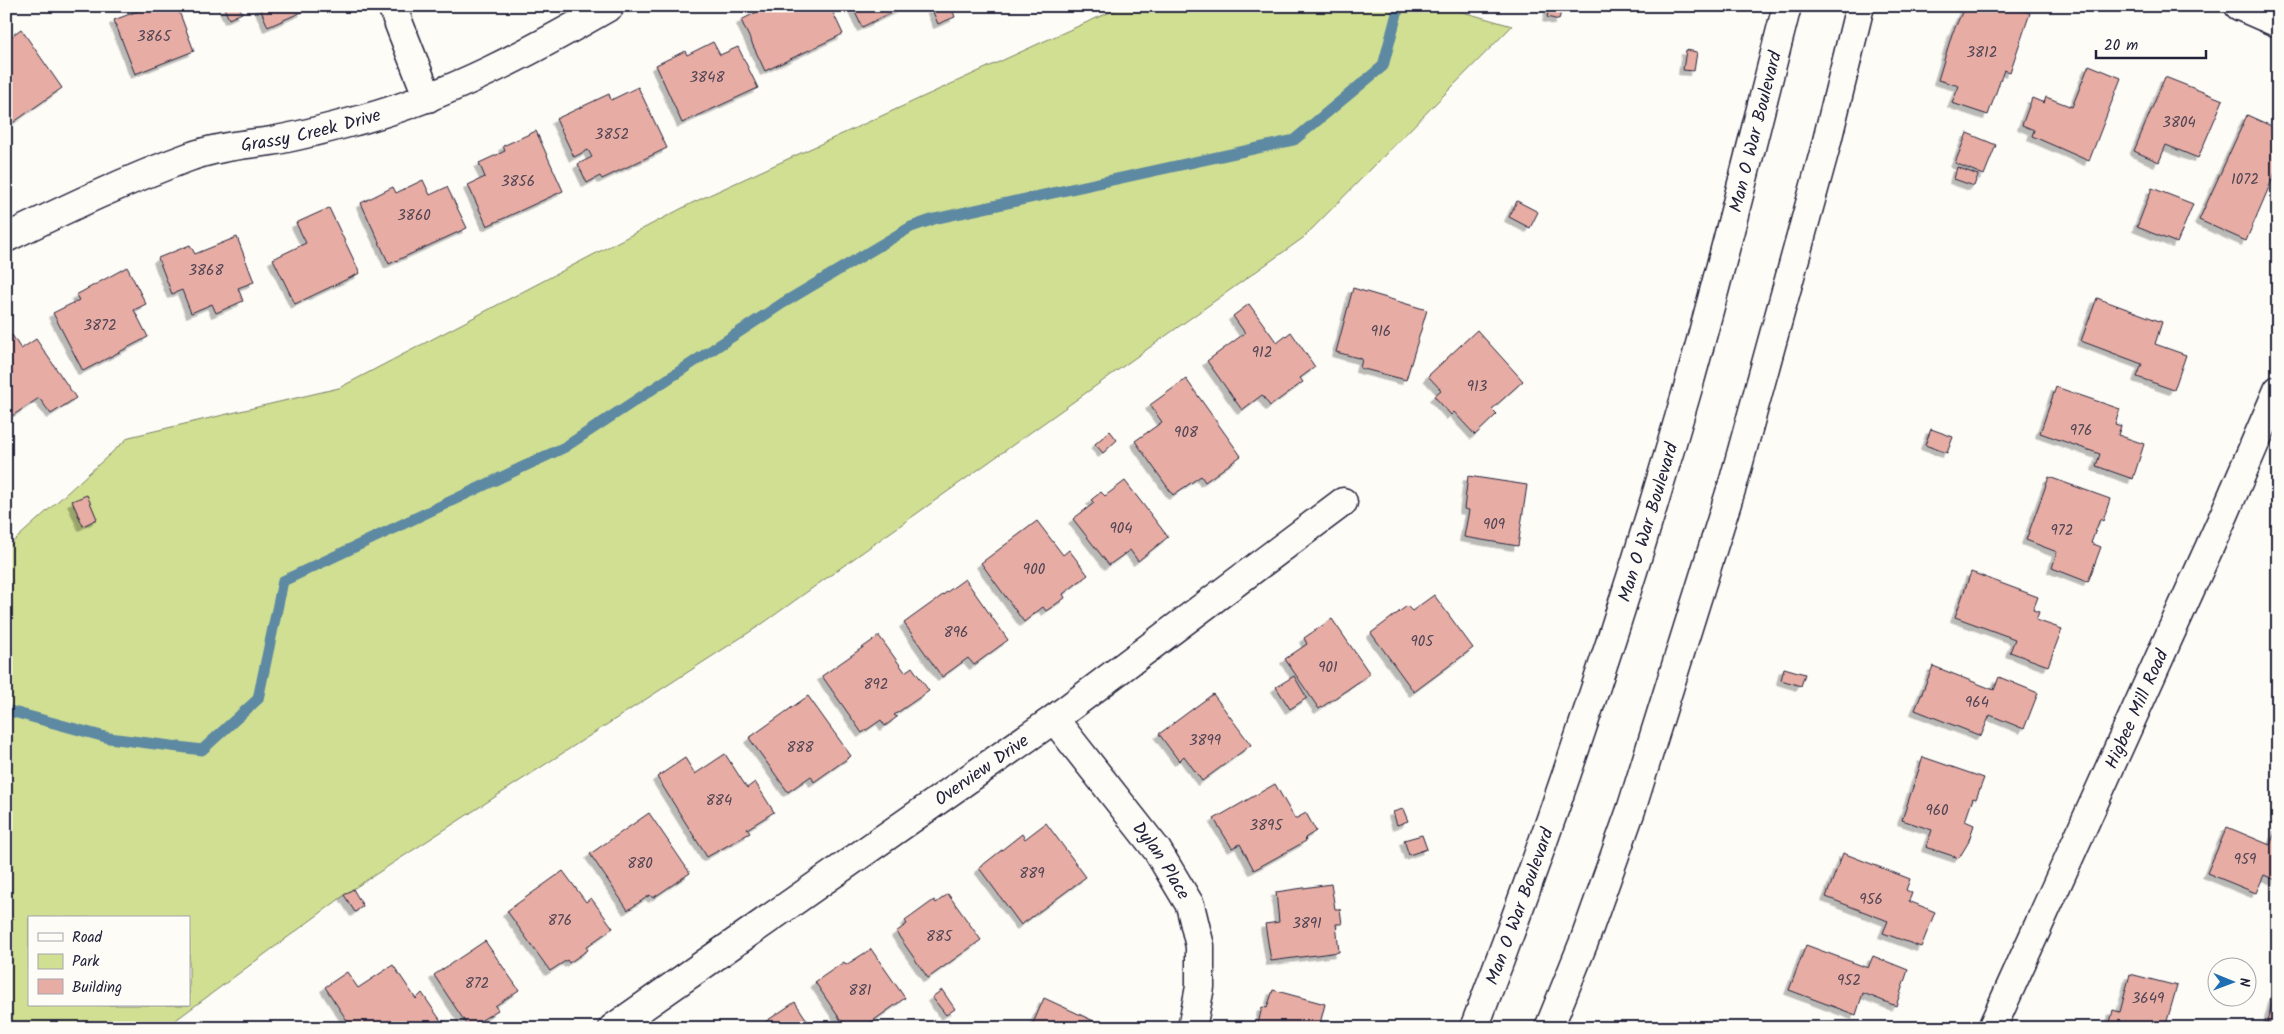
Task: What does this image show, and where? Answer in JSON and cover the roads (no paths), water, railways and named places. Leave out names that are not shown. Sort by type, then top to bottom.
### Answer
[{"type":"street","points":[[392,6],[428,98]]},
{"type":"street","name":"Grassy Creek Drive","points":[[6,238],[98,194],[191,156],[234,145],[272,140],[364,119],[428,98],[502,64],[610,6]]},
{"type":"street","name":"Man O War Boulevard","points":[[1474,1028],[1557,804],[1632,575],[1688,388],[1788,6]]},
{"type":"street","points":[[1550,1028],[1585,939],[1631,810],[1731,489],[1772,348],[1860,6]]},
{"type":"street","points":[[2239,6],[2278,22]]},
{"type":"street","name":"Higbee Mill Road","points":[[1992,1028],[2278,390]]},
{"type":"street","name":"Overview Drive","points":[[613,1028],[1054,719],[1343,502]]},
{"type":"street","name":"Dylan Place","points":[[1054,719],[1157,850],[1190,905],[1200,946],[1200,987],[1192,1028]]},
{"type":"waterway","points":[[6,710],[109,738],[202,750],[258,699],[283,581],[565,447],[783,303],[911,227],[934,219],[1294,140],[1383,66],[1399,6]]}]
